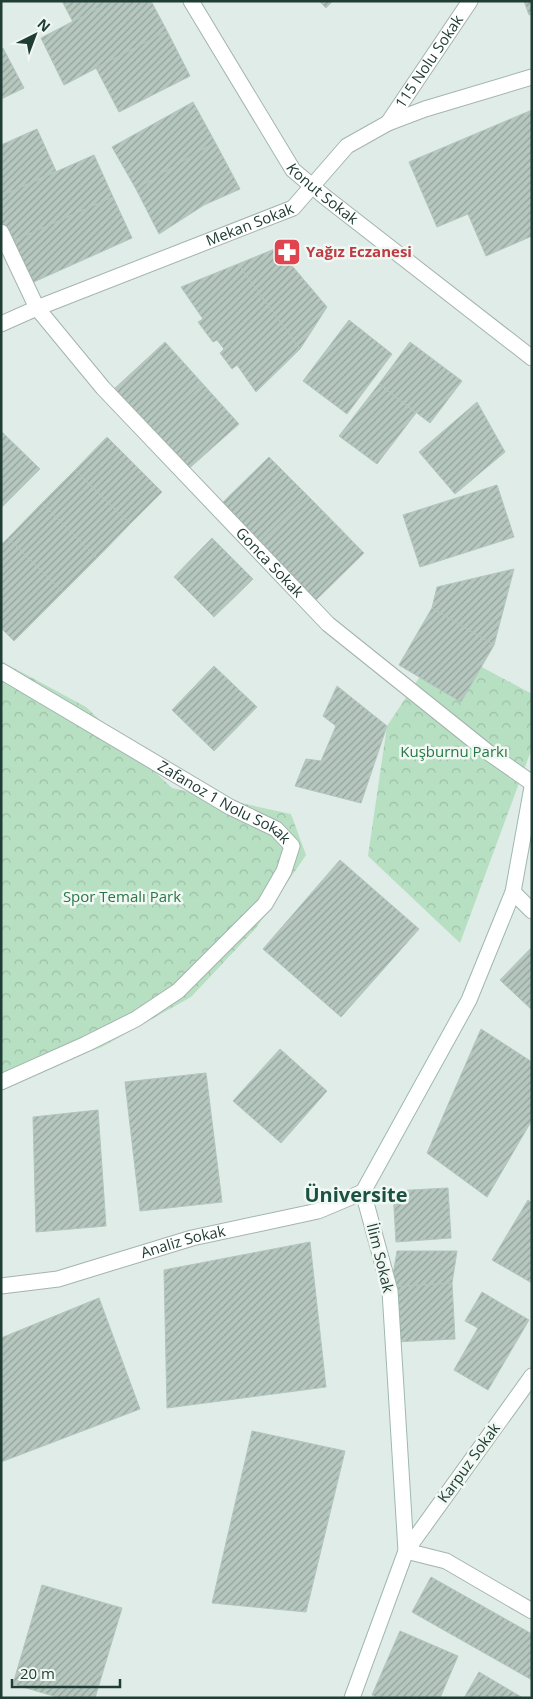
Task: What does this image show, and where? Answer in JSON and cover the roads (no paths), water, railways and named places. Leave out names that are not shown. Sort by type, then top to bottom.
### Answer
[{"type":"street","name":"Konut Sokak","points":[[191,1],[293,170],[532,358]]},
{"type":"street","name":"115 Nolu Sokak","points":[[388,123],[470,1]]},
{"type":"street","name":"Mekan Sokak","points":[[1,324],[37,308],[293,208],[347,146],[388,123],[425,109],[532,77]]},
{"type":"street","name":"Gonca Sokak","points":[[1,232],[37,308],[103,388],[328,624],[489,753],[532,785]]},
{"type":"street","name":"Zafanoz 1 Nolu Sokak","points":[[1,671],[230,808],[276,829],[292,846],[284,871],[265,904],[178,991],[136,1019],[86,1044],[1,1082]]},
{"type":"street","points":[[363,1192],[469,1000],[513,892],[532,785]]},
{"type":"street","points":[[513,892],[532,911]]},
{"type":"street","name":"Analiz Sokak","points":[[1,1286],[58,1279],[192,1238],[318,1211],[363,1192]]},
{"type":"street","name":"İlim Sokak","points":[[352,1698],[406,1551],[390,1291],[363,1192]]},
{"type":"street","name":"Karpuz Sokak","points":[[406,1551],[532,1376]]},
{"type":"street","points":[[406,1551],[446,1561],[532,1611]]},
{"type":"place","name":"Yağız Eczanesi","points":[[287,252]]},
{"type":"district","name":"Üniversite","points":[[356,1195]]},
{"type":"park label","name":"Kuşburnu Parkı","points":[[454,752]]},
{"type":"park label","name":"Spor Temalı Park","points":[[122,897]]}]
